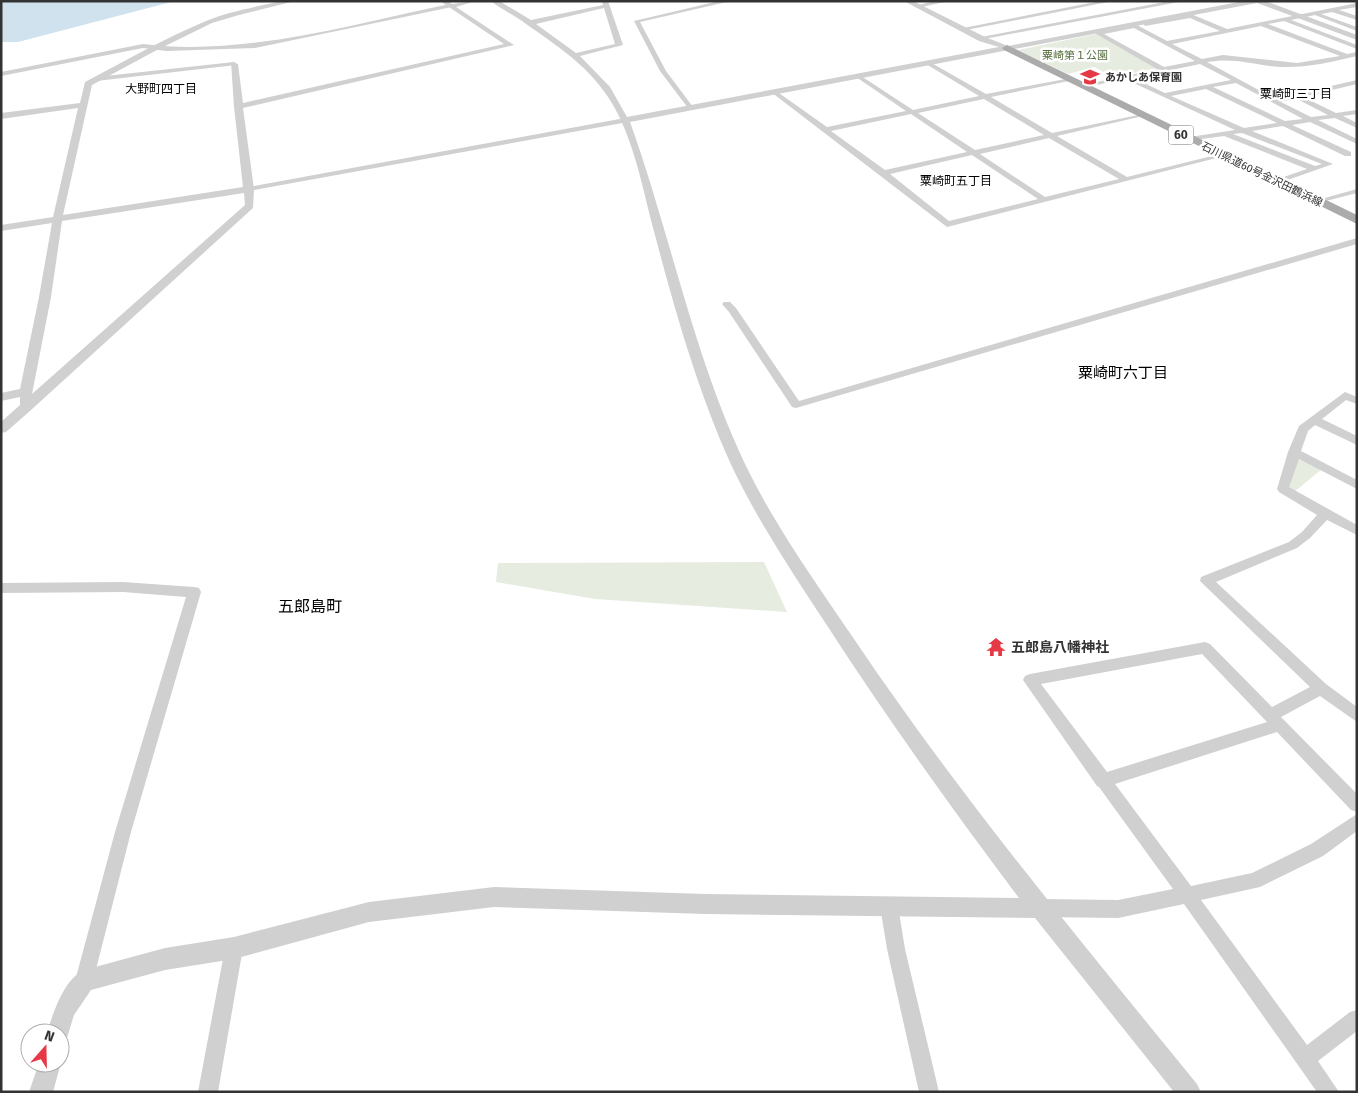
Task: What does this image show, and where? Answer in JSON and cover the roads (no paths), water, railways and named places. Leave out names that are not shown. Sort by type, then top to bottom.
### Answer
[{"type":"main road","name":"石川県道60号金沢田鶴浜線","points":[[1006,48],[1357,220]]},
{"type":"street","points":[[26,407],[26,392],[45,297],[57,217],[88,84],[175,34],[208,19],[277,1]]},
{"type":"street","points":[[152,48],[224,17],[292,1]]},
{"type":"street","points":[[1,74],[140,46],[152,48],[255,46],[447,4],[472,1]]},
{"type":"street","points":[[494,1],[529,22],[574,55],[608,90],[628,126],[710,399],[744,476],[807,582],[893,712],[951,793],[1040,908],[1189,1092]]},
{"type":"street","points":[[690,107],[663,72],[637,21],[728,1]]},
{"type":"street","points":[[907,1],[919,4],[1006,48]]},
{"type":"street","points":[[919,4],[946,1]]},
{"type":"street","points":[[964,28],[1110,1]]},
{"type":"street","points":[[982,37],[1181,1]]},
{"type":"street","points":[[1,224],[57,217],[628,126],[661,113],[690,107],[1270,1]]},
{"type":"street","points":[[1349,1],[1357,5]]},
{"type":"street","points":[[1258,2],[1357,38]]},
{"type":"street","points":[[238,107],[510,45],[447,4]]},
{"type":"street","points":[[529,22],[606,4],[619,45],[574,55]]},
{"type":"street","points":[[1166,43],[1357,5]]},
{"type":"street","points":[[1334,10],[1357,18]]},
{"type":"street","points":[[1314,13],[1357,29]]},
{"type":"street","points":[[1162,68],[1098,33],[1191,16],[1227,31]]},
{"type":"street","points":[[1284,19],[1357,47]]},
{"type":"street","points":[[1262,24],[1357,60]]},
{"type":"street","points":[[1135,26],[1275,101],[1357,142]]},
{"type":"street","points":[[1082,86],[1162,68],[1232,57],[1289,66],[1357,54]]},
{"type":"street","points":[[928,63],[1126,180]]},
{"type":"street","points":[[1,429],[250,206],[234,64],[96,78]]},
{"type":"street","points":[[858,76],[1044,200]]},
{"type":"street","points":[[1126,77],[1241,129],[1329,164]]},
{"type":"street","points":[[825,130],[1069,79]]},
{"type":"street","points":[[1163,95],[1237,81]]},
{"type":"street","points":[[1275,101],[1357,82]]},
{"type":"street","points":[[1208,86],[1348,154]]},
{"type":"street","points":[[774,92],[884,173],[947,224],[1224,155]]},
{"type":"street","points":[[1296,96],[1357,126]]},
{"type":"street","points":[[1,116],[82,105]]},
{"type":"street","points":[[1190,139],[1241,129],[1357,112]]},
{"type":"street","points":[[884,173],[1142,115]]},
{"type":"street","points":[[1224,133],[1315,169]]},
{"type":"street","points":[[1276,181],[1329,164],[1357,150]]},
{"type":"street","points":[[1318,201],[1357,191]]},
{"type":"street","points":[[1,228],[57,217]]},
{"type":"street","points":[[727,304],[733,310],[796,405],[1357,241]]},
{"type":"street","points":[[1,397],[26,392]]},
{"type":"street","points":[[1357,401],[1345,395],[1303,430],[1283,489],[1357,531]]},
{"type":"street","points":[[1315,420],[1357,441]]},
{"type":"street","points":[[1294,452],[1357,484]]},
{"type":"street","points":[[1325,514],[1306,535],[1293,545],[1206,581],[1321,688],[1357,716]]},
{"type":"street","points":[[1,588],[123,587],[194,592],[123,832],[84,981],[65,1010],[61,1023]]},
{"type":"street","points":[[1329,1092],[1030,680],[1205,648],[1357,805]]},
{"type":"street","points":[[1102,781],[1274,720],[1321,688]]},
{"type":"street","points":[[84,981],[165,959],[234,948],[369,912],[494,897],[705,904],[1118,909],[1254,881],[1317,850],[1357,821]]},
{"type":"street","points":[[889,906],[896,949],[929,1092]]},
{"type":"street","points":[[208,1092],[234,948]]},
{"type":"street","points":[[1306,1059],[1357,1019]]},
{"type":"street","points":[[41,1092],[47,1073]]},
{"type":"water","points":[[1,1],[175,1],[18,42],[1,42]]},
{"type":"place","name":"あかしあ保育園","points":[[1090,77]]},
{"type":"place","name":"五郎島八幡神社","points":[[996,647]]},
{"type":"district","name":"大野町四丁目","points":[[161,89]]},
{"type":"district","name":"粟崎町三丁目","points":[[1296,94]]},
{"type":"district","name":"粟崎町五丁目","points":[[956,181]]},
{"type":"district","name":"粟崎町六丁目","points":[[1123,373]]},
{"type":"district","name":"五郎島町","points":[[310,606]]},
{"type":"park label","name":"粟崎第１公園","points":[[1075,55]]}]
